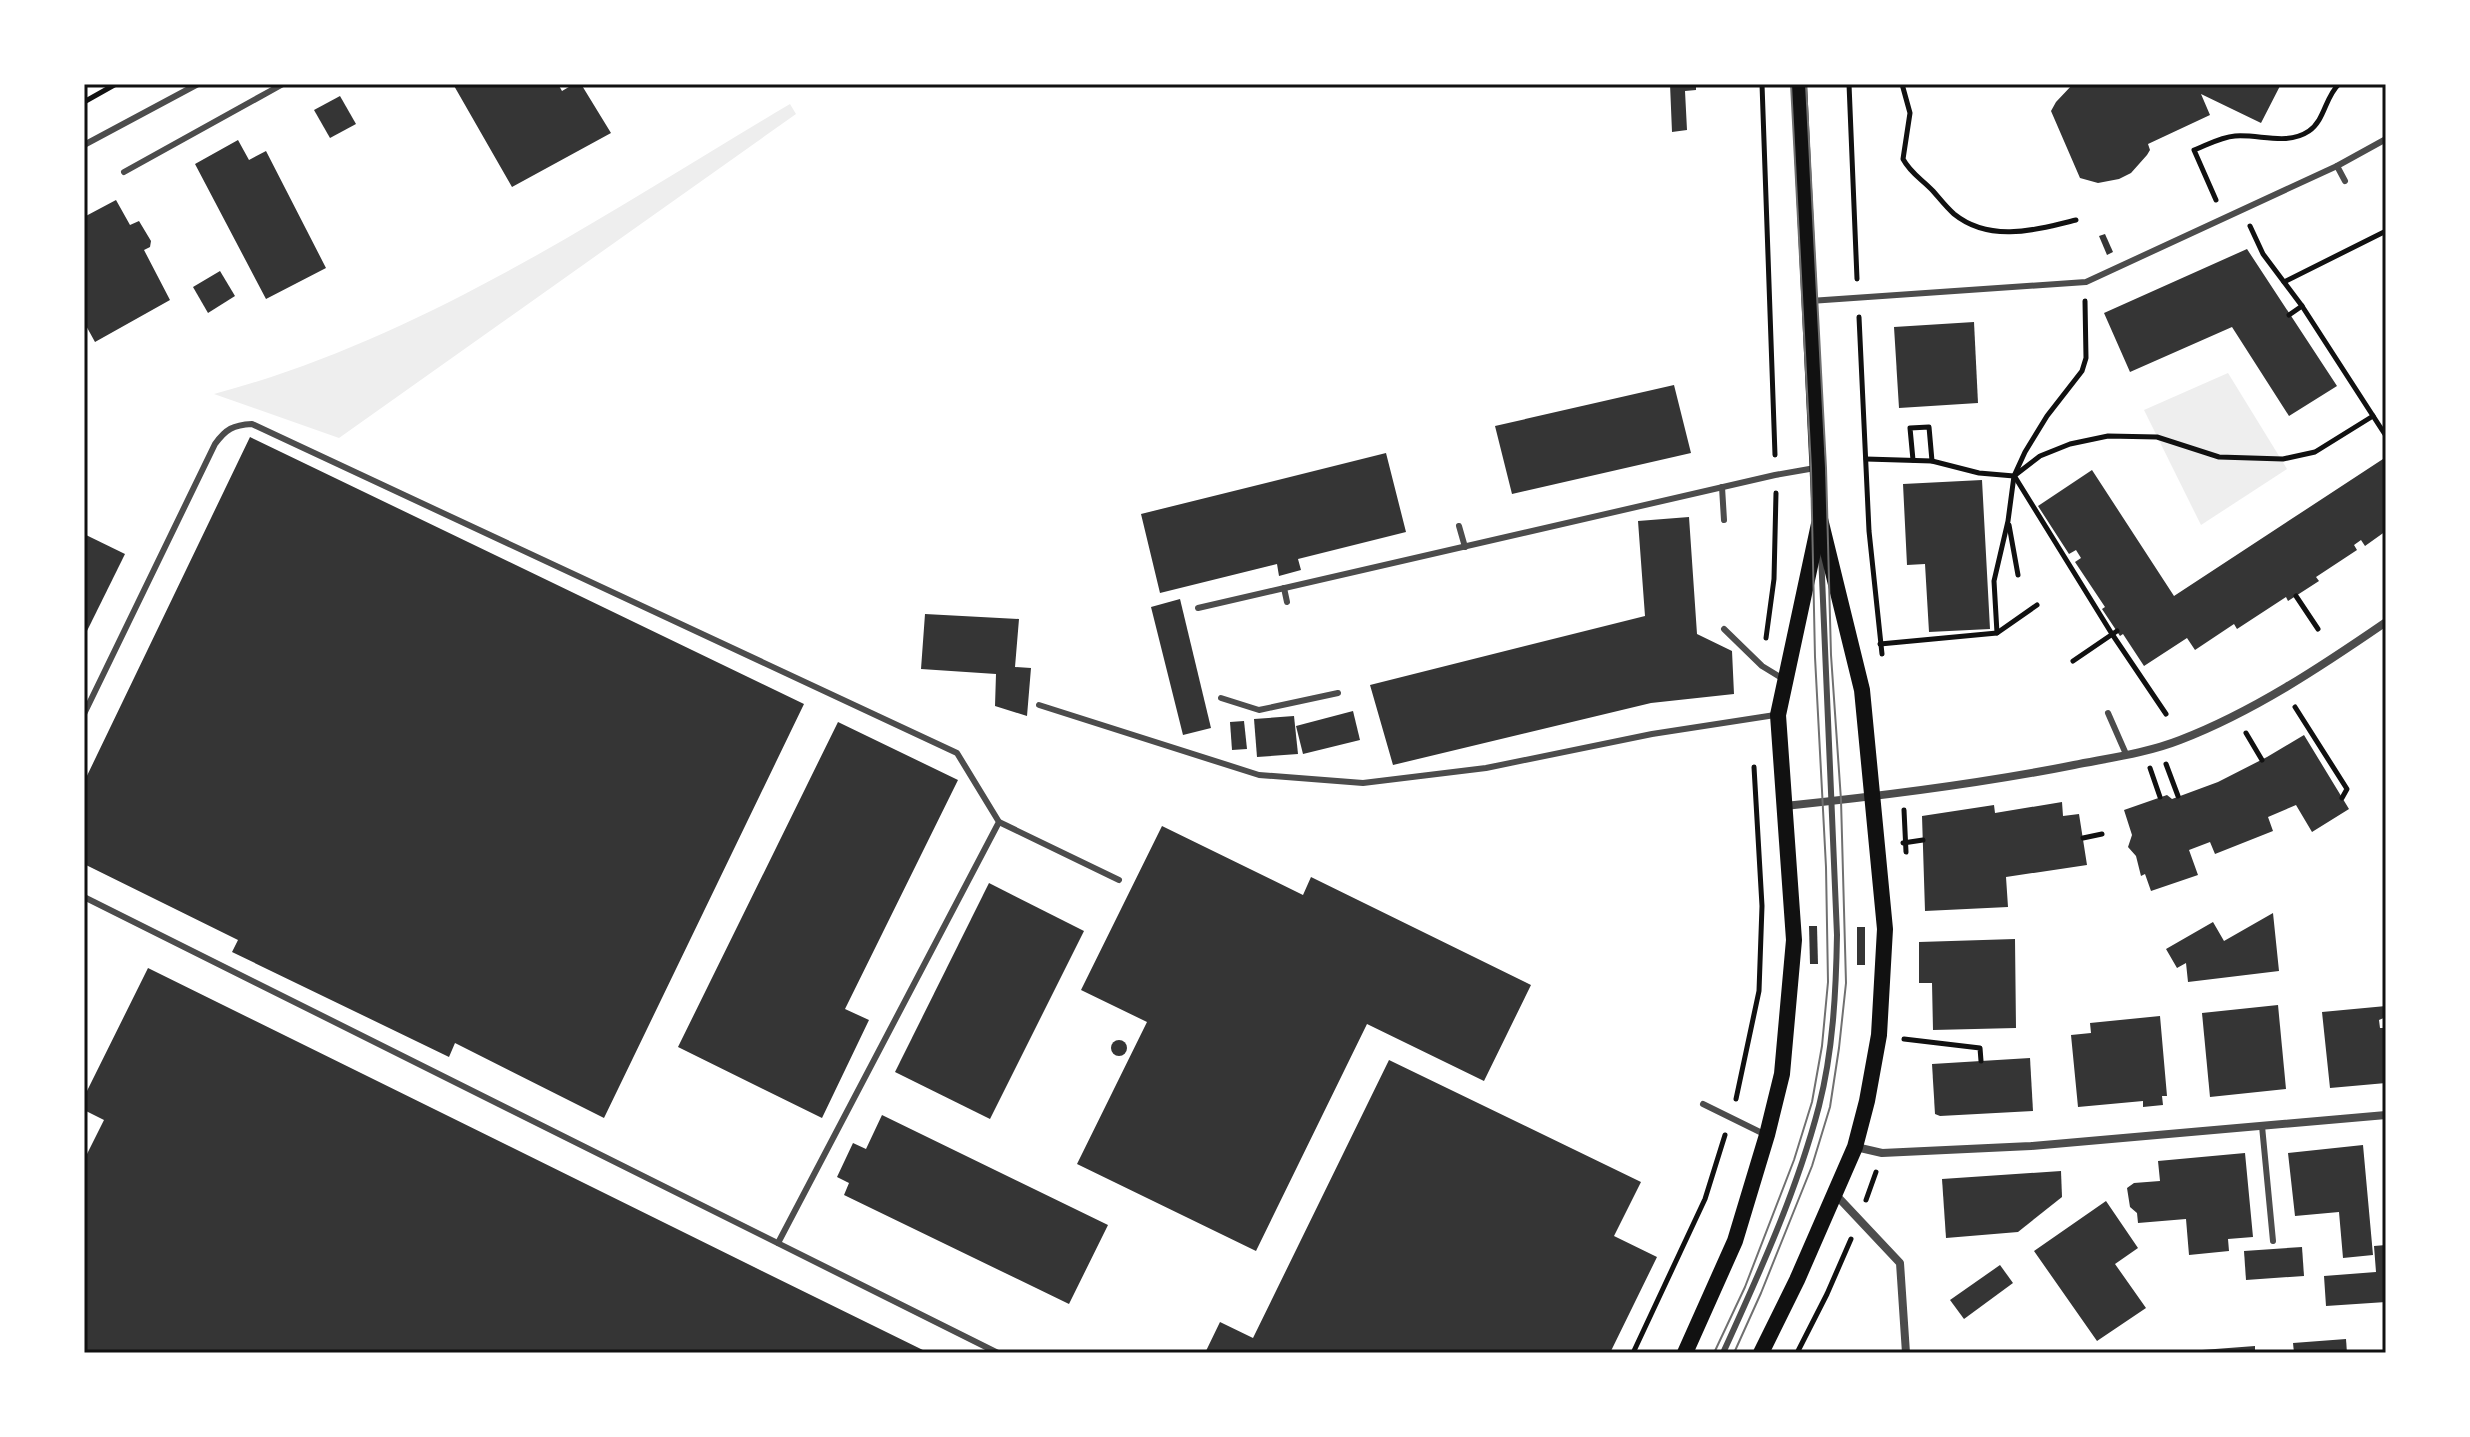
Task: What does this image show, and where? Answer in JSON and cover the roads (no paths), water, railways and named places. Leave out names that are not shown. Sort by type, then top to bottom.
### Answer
[{"type":"main road","points":[[1761,1353],[1836,1195],[1855,1147],[1879,1035],[1885,929],[1862,690],[1820,519],[1799,84]]},
{"type":"main road","points":[[1685,1353],[1735,1241],[1782,1074],[1794,940],[1778,715],[1820,519]]},
{"type":"street","points":[[1785,806],[1903,793],[2042,771],[2160,747],[2234,714],[2283,687],[2386,622]]},
{"type":"street","points":[[1855,1147],[1882,1153],[2001,1148],[2386,1115]]},
{"type":"street","points":[[1836,1195],[1900,1263],[1906,1353]]},
{"type":"lane","points":[[84,145],[198,84]]},
{"type":"lane","points":[[124,172],[283,84]]},
{"type":"lane","points":[[1810,301],[2086,282],[2337,166],[2386,139]]},
{"type":"lane","points":[[2337,166],[2345,181]]},
{"type":"lane","points":[[84,714],[215,444],[225,430],[235,425],[252,424],[957,753],[999,822],[1119,880]]},
{"type":"lane","points":[[1198,608],[1775,475],[1819,468]]},
{"type":"lane","points":[[1722,487],[1724,520]]},
{"type":"lane","points":[[1723,1353],[1752,1290],[1802,1163],[1819,1105],[1829,1047],[1836,983],[1837,935],[1820,519]]},
{"type":"lane","points":[[1459,526],[1465,547]]},
{"type":"lane","points":[[1284,588],[1287,602]]},
{"type":"lane","points":[[1724,629],[1762,666],[1785,680]]},
{"type":"lane","points":[[1307,689],[1309,700]]},
{"type":"lane","points":[[1221,698],[1259,710],[1338,693]]},
{"type":"lane","points":[[1039,705],[1259,775],[1363,783],[1486,768],[1652,734],[1778,715]]},
{"type":"lane","points":[[2108,713],[2126,754]]},
{"type":"lane","points":[[778,1243],[999,822]]},
{"type":"lane","points":[[84,897],[998,1353]]},
{"type":"lane","points":[[1703,1104],[1767,1135]]},
{"type":"lane","points":[[2262,1126],[2273,1241]]},
{"type":"tram line","points":[[1714,1353],[1745,1287],[1794,1160],[1812,1102],[1822,1046],[1828,982],[1811,468],[1791,84]]},
{"type":"tram line","points":[[1734,1353],[1812,1166],[1830,1107],[1846,983],[1841,800],[1831,655],[1826,468],[1806,84]]}]
